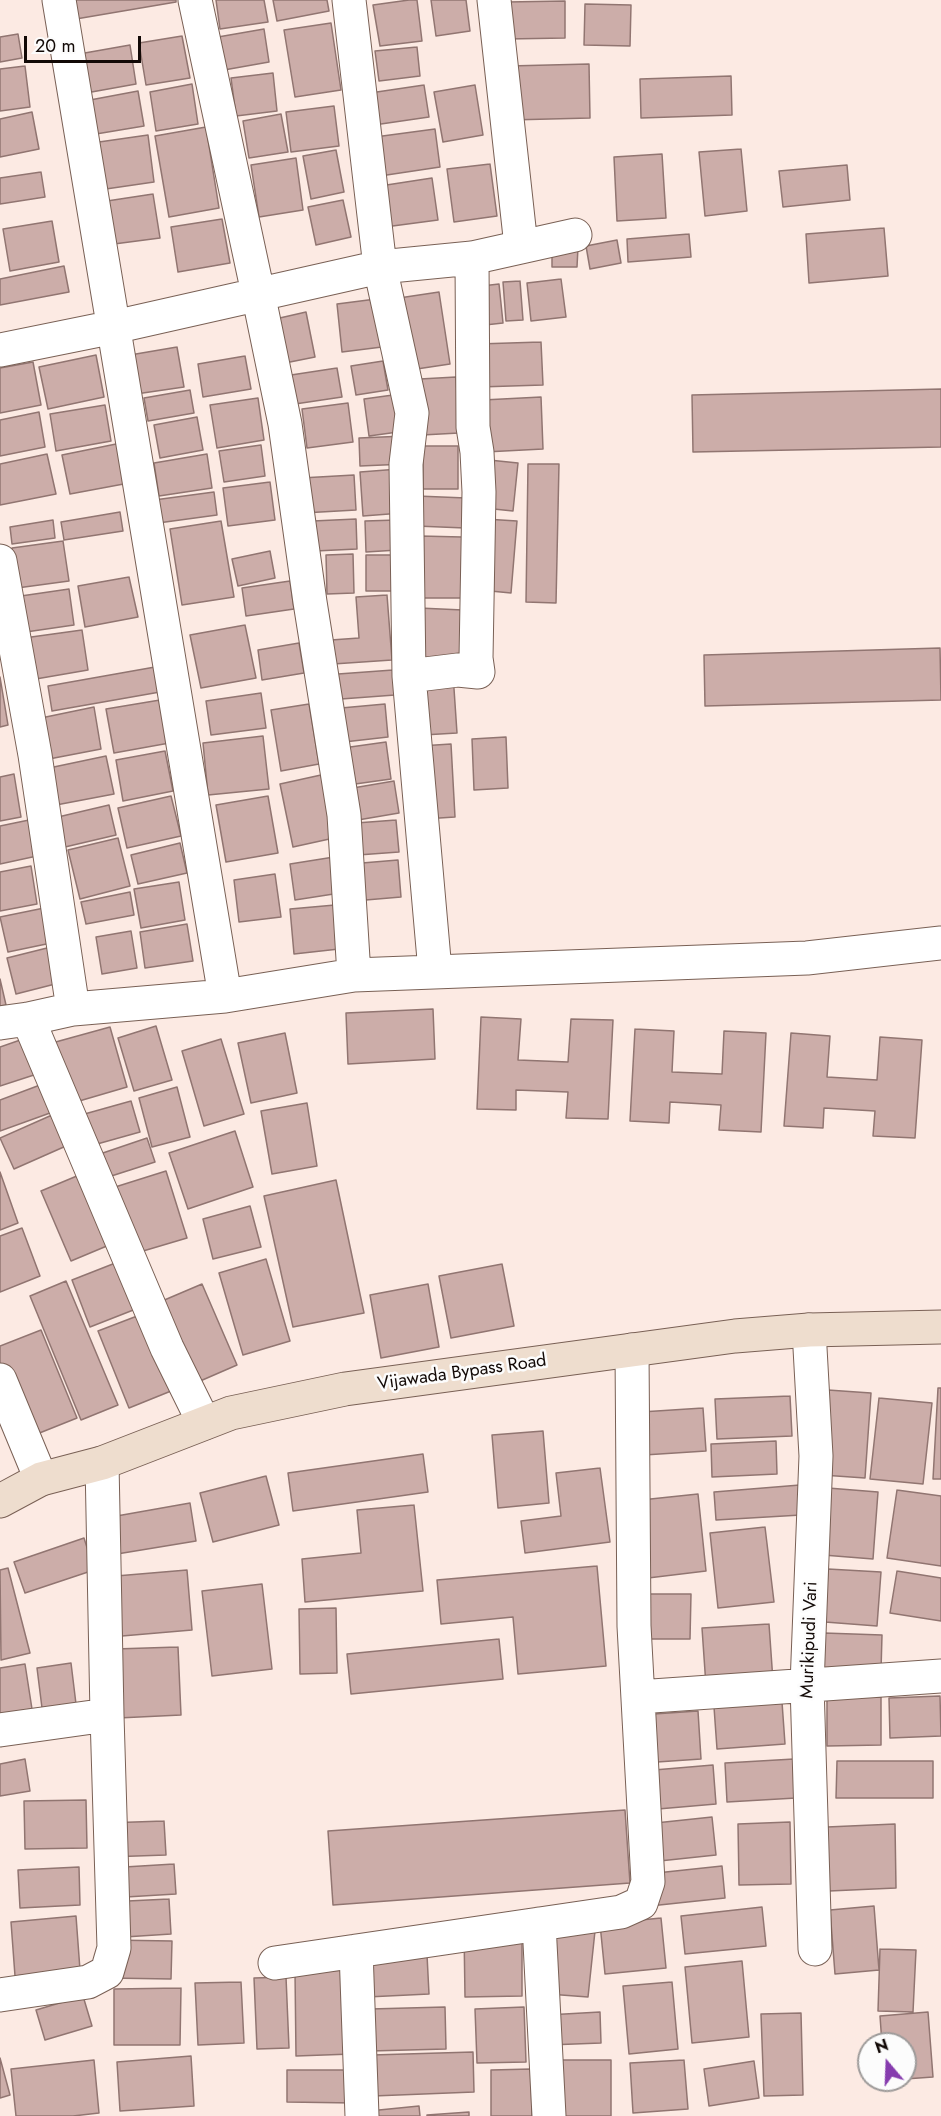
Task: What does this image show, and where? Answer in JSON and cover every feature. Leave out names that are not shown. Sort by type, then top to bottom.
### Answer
[{"type":"main road","name":"Vijawada Bypass Road","points":[[0,1501],[41,1479],[102,1462],[231,1413],[345,1389],[735,1336],[809,1330],[941,1327]]},
{"type":"street","points":[[59,0],[225,996]]},
{"type":"street","points":[[195,0],[285,424],[310,602],[344,815],[354,975]]},
{"type":"street","points":[[349,0],[380,267],[412,413],[406,464],[409,676],[435,971]]},
{"type":"street","points":[[494,0],[521,246]]},
{"type":"street","points":[[0,350],[114,327],[380,267],[472,258],[575,235]]},
{"type":"street","points":[[409,676],[458,670],[478,672],[476,658],[479,492],[473,427],[472,258]]},
{"type":"street","points":[[0,561],[34,755],[74,1009]]},
{"type":"street","points":[[204,1423],[14,1021],[74,1009],[225,996],[354,975],[807,958],[941,943]]},
{"type":"street","name":"Murikipudi Vari","points":[[809,1330],[816,1456],[807,1685],[815,1949]]},
{"type":"street","points":[[275,1963],[621,1912],[641,1903],[648,1882],[634,1626],[632,1350]]},
{"type":"street","points":[[0,1380],[41,1479]]},
{"type":"street","points":[[0,1995],[88,1982],[107,1972],[114,1948],[102,1462]]},
{"type":"street","points":[[638,1697],[941,1676]]},
{"type":"street","points":[[0,1730],[107,1715]]},
{"type":"street","points":[[539,1924],[549,2116]]},
{"type":"street","points":[[356,1951],[362,2116]]},
{"type":"building","points":[[66,0],[176,0],[176,2],[70,20]]},
{"type":"building","points":[[216,0],[264,0],[268,22],[220,29]]},
{"type":"building","points":[[273,0],[327,0],[329,11],[277,21]]},
{"type":"building","points":[[417,0],[422,41],[380,46],[373,5]]},
{"type":"building","points":[[431,0],[466,0],[470,31],[436,36]]},
{"type":"building","points":[[565,1],[565,38],[507,39],[507,2]]},
{"type":"building","points":[[585,4],[631,5],[630,46],[584,45]]},
{"type":"building","points":[[331,23],[341,90],[295,97],[284,30]]},
{"type":"building","points":[[264,29],[269,62],[224,70],[218,37]]},
{"type":"building","points":[[18,34],[22,58],[0,62],[0,37]]},
{"type":"building","points":[[182,36],[190,78],[146,85],[139,43]]},
{"type":"building","points":[[130,45],[136,84],[86,93],[79,54]]},
{"type":"building","points":[[417,47],[420,76],[379,81],[375,51]]},
{"type":"building","points":[[589,64],[590,118],[510,120],[509,66]]},
{"type":"building","points":[[25,66],[30,107],[0,111],[0,69]]},
{"type":"building","points":[[273,73],[277,111],[236,116],[231,78]]},
{"type":"building","points":[[731,76],[732,115],[641,118],[640,79]]},
{"type":"building","points":[[192,84],[198,124],[156,131],[150,92]]},
{"type":"building","points":[[424,85],[429,117],[374,125],[370,93]]},
{"type":"building","points":[[475,85],[483,135],[443,142],[434,92]]},
{"type":"building","points":[[138,91],[144,126],[96,134],[90,100]]},
{"type":"building","points":[[334,106],[339,146],[291,152],[286,112]]},
{"type":"building","points":[[32,112],[39,149],[0,157],[0,119]]},
{"type":"building","points":[[281,114],[288,152],[249,158],[243,121]]},
{"type":"building","points":[[206,127],[219,208],[169,217],[155,136]]},
{"type":"building","points":[[435,129],[440,167],[380,176],[375,137]]},
{"type":"building","points":[[148,135],[154,182],[99,190],[92,143]]},
{"type":"building","points":[[741,149],[747,211],[705,216],[699,152]]},
{"type":"building","points":[[336,150],[344,192],[311,199],[303,156]]},
{"type":"building","points":[[662,154],[666,218],[617,221],[614,157]]},
{"type":"building","points":[[296,158],[303,210],[259,217],[251,165]]},
{"type":"building","points":[[490,164],[497,216],[454,222],[447,169]]},
{"type":"building","points":[[847,165],[850,200],[783,207],[779,171]]},
{"type":"building","points":[[41,172],[45,197],[0,204],[0,178]]},
{"type":"building","points":[[432,178],[438,220],[385,227],[380,186]]},
{"type":"building","points":[[153,194],[160,238],[114,244],[107,201]]},
{"type":"building","points":[[343,200],[351,237],[316,245],[308,207]]},
{"type":"building","points":[[222,219],[230,263],[178,272],[171,227]]},
{"type":"building","points":[[52,221],[59,262],[10,271],[3,229]]},
{"type":"building","points":[[884,228],[888,276],[809,283],[806,234]]},
{"type":"building","points":[[689,234],[691,257],[628,262],[627,239]]},
{"type":"building","points":[[617,240],[621,263],[590,269],[586,246]]},
{"type":"building","points":[[552,247],[578,247],[577,267],[552,267]]},
{"type":"building","points":[[64,266],[69,292],[0,305],[0,279]]},
{"type":"building","points":[[561,279],[566,317],[531,321],[527,283]]},
{"type":"building","points":[[520,281],[523,320],[506,321],[503,282]]},
{"type":"building","points":[[499,284],[503,323],[476,326],[473,287]]},
{"type":"building","points":[[439,292],[450,364],[410,370],[399,298]]},
{"type":"building","points":[[376,299],[382,347],[342,352],[337,304]]},
{"type":"building","points":[[306,312],[315,357],[280,364],[271,320]]},
{"type":"building","points":[[541,342],[543,385],[479,387],[478,344]]},
{"type":"building","points":[[177,347],[184,387],[136,394],[130,355]]},
{"type":"building","points":[[96,355],[104,397],[48,409],[39,367]]},
{"type":"building","points":[[245,356],[251,389],[203,397],[198,364]]},
{"type":"building","points":[[383,361],[388,390],[356,395],[351,366]]},
{"type":"building","points":[[33,362],[41,405],[0,413],[0,368]]},
{"type":"building","points":[[337,368],[342,397],[295,404],[291,375]]},
{"type":"building","points":[[456,377],[459,433],[422,435],[420,379]]},
{"type":"building","points":[[941,389],[941,447],[693,452],[692,395]]},
{"type":"building","points":[[190,390],[194,413],[148,421],[144,398]]},
{"type":"building","points":[[393,395],[398,432],[369,436],[364,399]]},
{"type":"building","points":[[541,397],[543,449],[485,452],[483,400]]},
{"type":"building","points":[[258,398],[264,440],[217,448],[210,405]]},
{"type":"building","points":[[348,403],[353,442],[307,448],[302,409]]},
{"type":"building","points":[[105,405],[111,441],[56,451],[50,414]]},
{"type":"building","points":[[39,412],[45,447],[0,456],[0,420]]},
{"type":"building","points":[[197,417],[203,450],[160,458],[154,425]]},
{"type":"building","points":[[405,436],[406,464],[360,466],[359,438]]},
{"type":"building","points":[[121,443],[129,483],[70,494],[62,455]]},
{"type":"building","points":[[261,445],[265,476],[224,482],[219,451]]},
{"type":"building","points":[[423,446],[458,446],[458,489],[423,489]]},
{"type":"building","points":[[47,454],[56,494],[0,505],[0,464]]},
{"type":"building","points":[[207,454],[212,488],[159,496],[154,463]]},
{"type":"building","points":[[489,460],[518,463],[513,511],[484,508]]},
{"type":"building","points":[[528,464],[559,464],[556,603],[526,602]]},
{"type":"building","points":[[399,469],[402,513],[363,516],[360,472]]},
{"type":"building","points":[[354,475],[356,510],[303,513],[301,478]]},
{"type":"building","points":[[270,482],[275,520],[228,526],[223,488]]},
{"type":"building","points":[[214,492],[217,515],[158,523],[154,500]]},
{"type":"building","points":[[417,496],[466,498],[465,528],[416,526]]},
{"type":"building","points":[[120,512],[123,531],[64,540],[61,522]]},
{"type":"building","points":[[356,519],[357,549],[315,551],[313,521]]},
{"type":"building","points":[[485,519],[517,521],[511,593],[480,590]]},
{"type":"building","points":[[53,520],[55,538],[12,544],[10,527]]},
{"type":"building","points":[[397,520],[398,550],[366,552],[365,521]]},
{"type":"building","points":[[221,521],[234,597],[182,605],[170,529]]},
{"type":"building","points":[[420,536],[462,537],[461,598],[420,598]]},
{"type":"building","points":[[63,541],[69,581],[17,588],[12,548]]},
{"type":"building","points":[[270,551],[275,578],[238,586],[232,559]]},
{"type":"building","points":[[353,554],[354,593],[327,594],[326,555]]},
{"type":"building","points":[[366,555],[399,555],[398,591],[366,591]]},
{"type":"building","points":[[129,577],[138,617],[85,627],[78,586]]},
{"type":"building","points":[[290,581],[294,609],[246,616],[242,588]]},
{"type":"building","points":[[69,589],[74,625],[19,633],[14,597]]},
{"type":"building","points":[[387,595],[392,660],[333,664],[331,640],[359,638],[356,597]]},
{"type":"building","points":[[419,608],[463,610],[459,663],[416,661]]},
{"type":"building","points":[[245,625],[256,678],[201,688],[190,635]]},
{"type":"building","points":[[82,630],[88,670],[30,680],[24,638]]},
{"type":"building","points":[[299,643],[304,673],[262,680],[258,650]]},
{"type":"building","points":[[940,648],[941,700],[705,706],[704,655]]},
{"type":"building","points":[[155,667],[160,692],[52,711],[48,686]]},
{"type":"building","points":[[393,670],[395,695],[341,699],[338,674]]},
{"type":"building","points":[[453,674],[457,733],[423,735],[419,676]]},
{"type":"building","points":[[0,677],[8,725],[0,727]]},
{"type":"building","points":[[261,693],[266,728],[211,735],[206,701]]},
{"type":"building","points":[[166,699],[175,742],[114,753],[106,709]]},
{"type":"building","points":[[309,704],[319,764],[281,771],[271,710]]},
{"type":"building","points":[[385,704],[388,737],[344,742],[341,708]]},
{"type":"building","points":[[94,707],[101,749],[49,759],[41,718]]},
{"type":"building","points":[[263,736],[269,789],[208,795],[203,743]]},
{"type":"building","points":[[506,737],[508,788],[474,790],[472,739]]},
{"type":"building","points":[[386,742],[391,779],[348,785],[343,748]]},
{"type":"building","points":[[451,744],[455,817],[424,819],[420,746]]},
{"type":"building","points":[[165,751],[173,791],[123,801],[116,760]]},
{"type":"building","points":[[106,756],[114,794],[56,805],[49,768]]},
{"type":"building","points":[[14,774],[21,817],[0,821],[0,777]]},
{"type":"building","points":[[321,775],[334,838],[293,847],[280,784]]},
{"type":"building","points":[[394,781],[399,813],[352,821],[347,789]]},
{"type":"building","points":[[171,796],[181,836],[127,848],[118,808]]},
{"type":"building","points":[[268,796],[278,853],[226,862],[216,805]]},
{"type":"building","points":[[109,805],[116,835],[65,847],[58,817]]},
{"type":"building","points":[[29,820],[37,856],[0,864],[0,826]]},
{"type":"building","points":[[396,820],[399,852],[358,855],[356,823]]},
{"type":"building","points":[[118,838],[130,886],[80,899],[68,850]]},
{"type":"building","points":[[180,843],[187,873],[138,884],[131,855]]},
{"type":"building","points":[[334,857],[340,893],[295,900],[290,864]]},
{"type":"building","points":[[398,860],[401,897],[354,901],[350,864]]},
{"type":"building","points":[[31,866],[37,904],[0,911],[0,872]]},
{"type":"building","points":[[275,874],[281,917],[239,922],[234,880]]},
{"type":"building","points":[[179,882],[185,920],[141,928],[134,889]]},
{"type":"building","points":[[130,892],[134,915],[86,924],[81,902]]},
{"type":"building","points":[[335,905],[339,949],[294,954],[290,909]]},
{"type":"building","points":[[49,907],[56,942],[8,952],[0,917]]},
{"type":"building","points":[[187,924],[193,961],[145,968],[140,932]]},
{"type":"building","points":[[131,931],[137,968],[102,974],[96,937]]},
{"type":"building","points":[[59,945],[67,981],[16,994],[7,958]]},
{"type":"building","points":[[0,979],[6,1005],[0,1006]]},
{"type":"building","points":[[433,1009],[435,1059],[348,1064],[346,1013]]},
{"type":"building","points":[[481,1017],[521,1019],[518,1060],[568,1062],[571,1019],[613,1020],[608,1119],[566,1118],[568,1092],[516,1090],[516,1110],[477,1109]]},
{"type":"building","points":[[156,1026],[172,1080],[134,1091],[118,1038]]},
{"type":"building","points":[[110,1027],[127,1087],[69,1104],[52,1043]]},
{"type":"building","points":[[635,1029],[674,1031],[672,1072],[722,1074],[724,1031],[766,1033],[761,1132],[719,1130],[721,1105],[670,1102],[669,1123],[630,1121]]},
{"type":"building","points":[[285,1033],[297,1093],[251,1103],[238,1043]]},
{"type":"building","points":[[791,1033],[830,1036],[827,1077],[877,1080],[880,1037],[922,1040],[915,1138],[873,1136],[875,1111],[824,1108],[823,1128],[784,1126]]},
{"type":"building","points":[[26,1038],[37,1074],[0,1086],[0,1047]]},
{"type":"building","points":[[221,1039],[244,1114],[204,1126],[182,1051]]},
{"type":"building","points":[[40,1085],[50,1113],[0,1131],[0,1100]]},
{"type":"building","points":[[177,1087],[190,1137],[152,1147],[139,1098]]},
{"type":"building","points":[[131,1101],[140,1132],[90,1146],[81,1115]]},
{"type":"building","points":[[307,1103],[317,1166],[272,1174],[261,1111]]},
{"type":"building","points":[[52,1115],[66,1146],[14,1169],[0,1138]]},
{"type":"building","points":[[235,1131],[253,1187],[188,1209],[169,1153]]},
{"type":"building","points":[[147,1138],[155,1162],[102,1179],[94,1156]]},
{"type":"building","points":[[166,1171],[187,1238],[133,1254],[112,1188]]},
{"type":"building","points":[[0,1172],[18,1223],[0,1230]]},
{"type":"building","points":[[84,1173],[114,1243],[71,1261],[41,1191]]},
{"type":"building","points":[[336,1180],[364,1313],[293,1327],[264,1196]]},
{"type":"building","points":[[250,1206],[261,1247],[213,1259],[203,1219]]},
{"type":"building","points":[[22,1228],[40,1276],[0,1292],[0,1236]]},
{"type":"building","points":[[266,1259],[290,1341],[243,1355],[219,1273]]},
{"type":"building","points":[[123,1260],[141,1307],[90,1327],[72,1280]]},
{"type":"building","points":[[502,1264],[514,1326],[451,1338],[439,1276]]},
{"type":"building","points":[[66,1281],[118,1405],[81,1420],[30,1296]]},
{"type":"building","points":[[202,1284],[237,1365],[191,1385],[155,1304]]},
{"type":"building","points":[[428,1284],[439,1347],[381,1358],[370,1295]]},
{"type":"building","points":[[145,1313],[176,1389],[129,1408],[98,1331]]},
{"type":"building","points":[[41,1330],[77,1418],[27,1438],[0,1370],[0,1346]]},
{"type":"building","points":[[938,1388],[941,1388],[941,1479],[933,1479]]},
{"type":"building","points":[[828,1390],[871,1393],[865,1478],[822,1475]]},
{"type":"building","points":[[790,1396],[792,1436],[717,1439],[715,1399]]},
{"type":"building","points":[[879,1398],[932,1403],[923,1484],[870,1479]]},
{"type":"building","points":[[703,1408],[706,1451],[644,1455],[641,1412]]},
{"type":"building","points":[[543,1431],[549,1503],[498,1508],[492,1435]]},
{"type":"building","points":[[776,1441],[777,1474],[712,1477],[711,1444]]},
{"type":"building","points":[[423,1454],[428,1492],[293,1511],[288,1473]]},
{"type":"building","points":[[600,1468],[610,1542],[525,1553],[521,1521],[561,1516],[556,1473]]},
{"type":"building","points":[[266,1476],[279,1525],[213,1542],[200,1493]]},
{"type":"building","points":[[800,1485],[801,1515],[716,1520],[714,1492]]},
{"type":"building","points":[[828,1488],[878,1492],[873,1559],[823,1555]]},
{"type":"building","points":[[897,1490],[941,1496],[941,1566],[887,1558]]},
{"type":"building","points":[[698,1494],[706,1571],[648,1578],[641,1500]]},
{"type":"building","points":[[190,1503],[196,1541],[117,1554],[111,1517]]},
{"type":"building","points":[[414,1505],[423,1591],[305,1602],[302,1559],[361,1553],[357,1510]]},
{"type":"building","points":[[765,1527],[774,1602],[718,1608],[710,1533]]},
{"type":"building","points":[[84,1538],[94,1570],[25,1593],[14,1562]]},
{"type":"building","points":[[597,1566],[606,1666],[518,1674],[513,1617],[441,1624],[437,1580]]},
{"type":"building","points":[[8,1568],[30,1653],[1,1660],[0,1570]]},
{"type":"building","points":[[828,1569],[881,1572],[877,1626],[825,1622]]},
{"type":"building","points":[[187,1570],[192,1630],[122,1636],[116,1576]]},
{"type":"building","points":[[897,1571],[941,1578],[941,1621],[890,1613]]},
{"type":"building","points":[[262,1584],[272,1669],[212,1676],[202,1591]]},
{"type":"building","points":[[643,1594],[691,1594],[690,1639],[642,1639]]},
{"type":"building","points":[[336,1608],[337,1673],[300,1674],[299,1609]]},
{"type":"building","points":[[769,1624],[773,1681],[706,1686],[702,1628]]},
{"type":"building","points":[[824,1633],[882,1635],[881,1671],[823,1669]]},
{"type":"building","points":[[499,1639],[503,1679],[351,1694],[347,1654]]},
{"type":"building","points":[[178,1647],[181,1715],[118,1718],[115,1649]]},
{"type":"building","points":[[71,1663],[76,1704],[42,1708],[37,1668]]},
{"type":"building","points":[[25,1664],[32,1709],[0,1714],[0,1668]]},
{"type":"building","points":[[940,1696],[941,1736],[890,1738],[889,1698]]},
{"type":"building","points":[[827,1697],[881,1697],[881,1745],[827,1746]]},
{"type":"building","points":[[782,1702],[785,1744],[717,1749],[714,1707]]},
{"type":"building","points":[[698,1711],[701,1759],[657,1762],[654,1714]]},
{"type":"building","points":[[25,1759],[30,1791],[0,1796],[0,1764]]},
{"type":"building","points":[[794,1759],[796,1798],[727,1802],[725,1763]]},
{"type":"building","points":[[837,1761],[933,1761],[933,1798],[836,1798]]},
{"type":"building","points":[[713,1765],[716,1804],[658,1809],[654,1770]]},
{"type":"building","points":[[86,1800],[87,1848],[25,1849],[24,1801]]},
{"type":"building","points":[[625,1810],[630,1883],[333,1905],[328,1831]]},
{"type":"building","points":[[712,1817],[716,1855],[650,1862],[646,1824]]},
{"type":"building","points":[[164,1821],[166,1855],[107,1857],[105,1823]]},
{"type":"building","points":[[790,1822],[791,1884],[739,1885],[738,1824]]},
{"type":"building","points":[[895,1824],[896,1888],[829,1891],[827,1827]]},
{"type":"building","points":[[174,1864],[176,1894],[109,1898],[108,1868]]},
{"type":"building","points":[[722,1866],[725,1898],[650,1906],[647,1874]]},
{"type":"building","points":[[79,1867],[80,1905],[20,1908],[18,1870]]},
{"type":"building","points":[[169,1899],[171,1934],[109,1938],[107,1902]]},
{"type":"building","points":[[874,1906],[879,1970],[835,1974],[830,1910]]},
{"type":"building","points":[[762,1907],[766,1946],[685,1954],[681,1916]]},
{"type":"building","points":[[76,1916],[80,1970],[15,1976],[11,1922]]},
{"type":"building","points":[[661,1918],[666,1968],[605,1974],[600,1924]]},
{"type":"building","points":[[553,1928],[595,1931],[588,1997],[548,1994]]},
{"type":"building","points":[[464,1931],[522,1931],[522,1996],[465,1997]]},
{"type":"building","points":[[426,1935],[429,1994],[367,1997],[364,1938]]},
{"type":"building","points":[[110,1940],[172,1941],[171,1979],[109,1978]]},
{"type":"building","points":[[880,1949],[916,1950],[913,2012],[878,2011]]},
{"type":"building","points":[[742,1961],[749,2037],[692,2043],[685,1967]]},
{"type":"building","points":[[350,1970],[352,2054],[296,2056],[295,1972]]},
{"type":"building","points":[[286,1977],[289,2048],[257,2049],[254,1978]]},
{"type":"building","points":[[241,1982],[244,2043],[198,2045],[195,1983]]},
{"type":"building","points":[[672,1982],[678,2049],[629,2054],[623,1986]]},
{"type":"building","points":[[181,1988],[180,2045],[114,2045],[114,1989]]},
{"type":"building","points":[[83,1996],[92,2026],[45,2040],[36,2010]]},
{"type":"building","points":[[445,2007],[446,2049],[370,2051],[370,2009]]},
{"type":"building","points":[[524,2007],[526,2062],[477,2063],[475,2009]]},
{"type":"building","points":[[600,2012],[601,2043],[548,2045],[547,2015]]},
{"type":"building","points":[[928,2012],[933,2077],[917,2078],[917,2032],[881,2032],[880,2016]]},
{"type":"building","points":[[801,2013],[803,2095],[764,2096],[761,2014]]},
{"type":"building","points":[[473,2052],[474,2092],[373,2096],[372,2055]]},
{"type":"building","points":[[191,2056],[194,2106],[120,2111],[117,2062]]},
{"type":"building","points":[[0,2058],[10,2095],[0,2098]]},
{"type":"building","points":[[94,2060],[99,2113],[73,2116],[16,2116],[11,2069]]},
{"type":"building","points":[[558,2060],[611,2060],[611,2116],[558,2116]]},
{"type":"building","points":[[684,2060],[688,2109],[633,2113],[630,2063]]},
{"type":"building","points":[[754,2061],[759,2098],[709,2106],[704,2069]]},
{"type":"building","points":[[531,2069],[532,2116],[491,2116],[491,2070]]},
{"type":"building","points":[[287,2070],[354,2070],[354,2103],[287,2102]]},
{"type":"building","points":[[419,2106],[420,2116],[369,2116],[369,2111]]},
{"type":"building","points":[[469,2112],[469,2116],[427,2116],[427,2115]]}]
